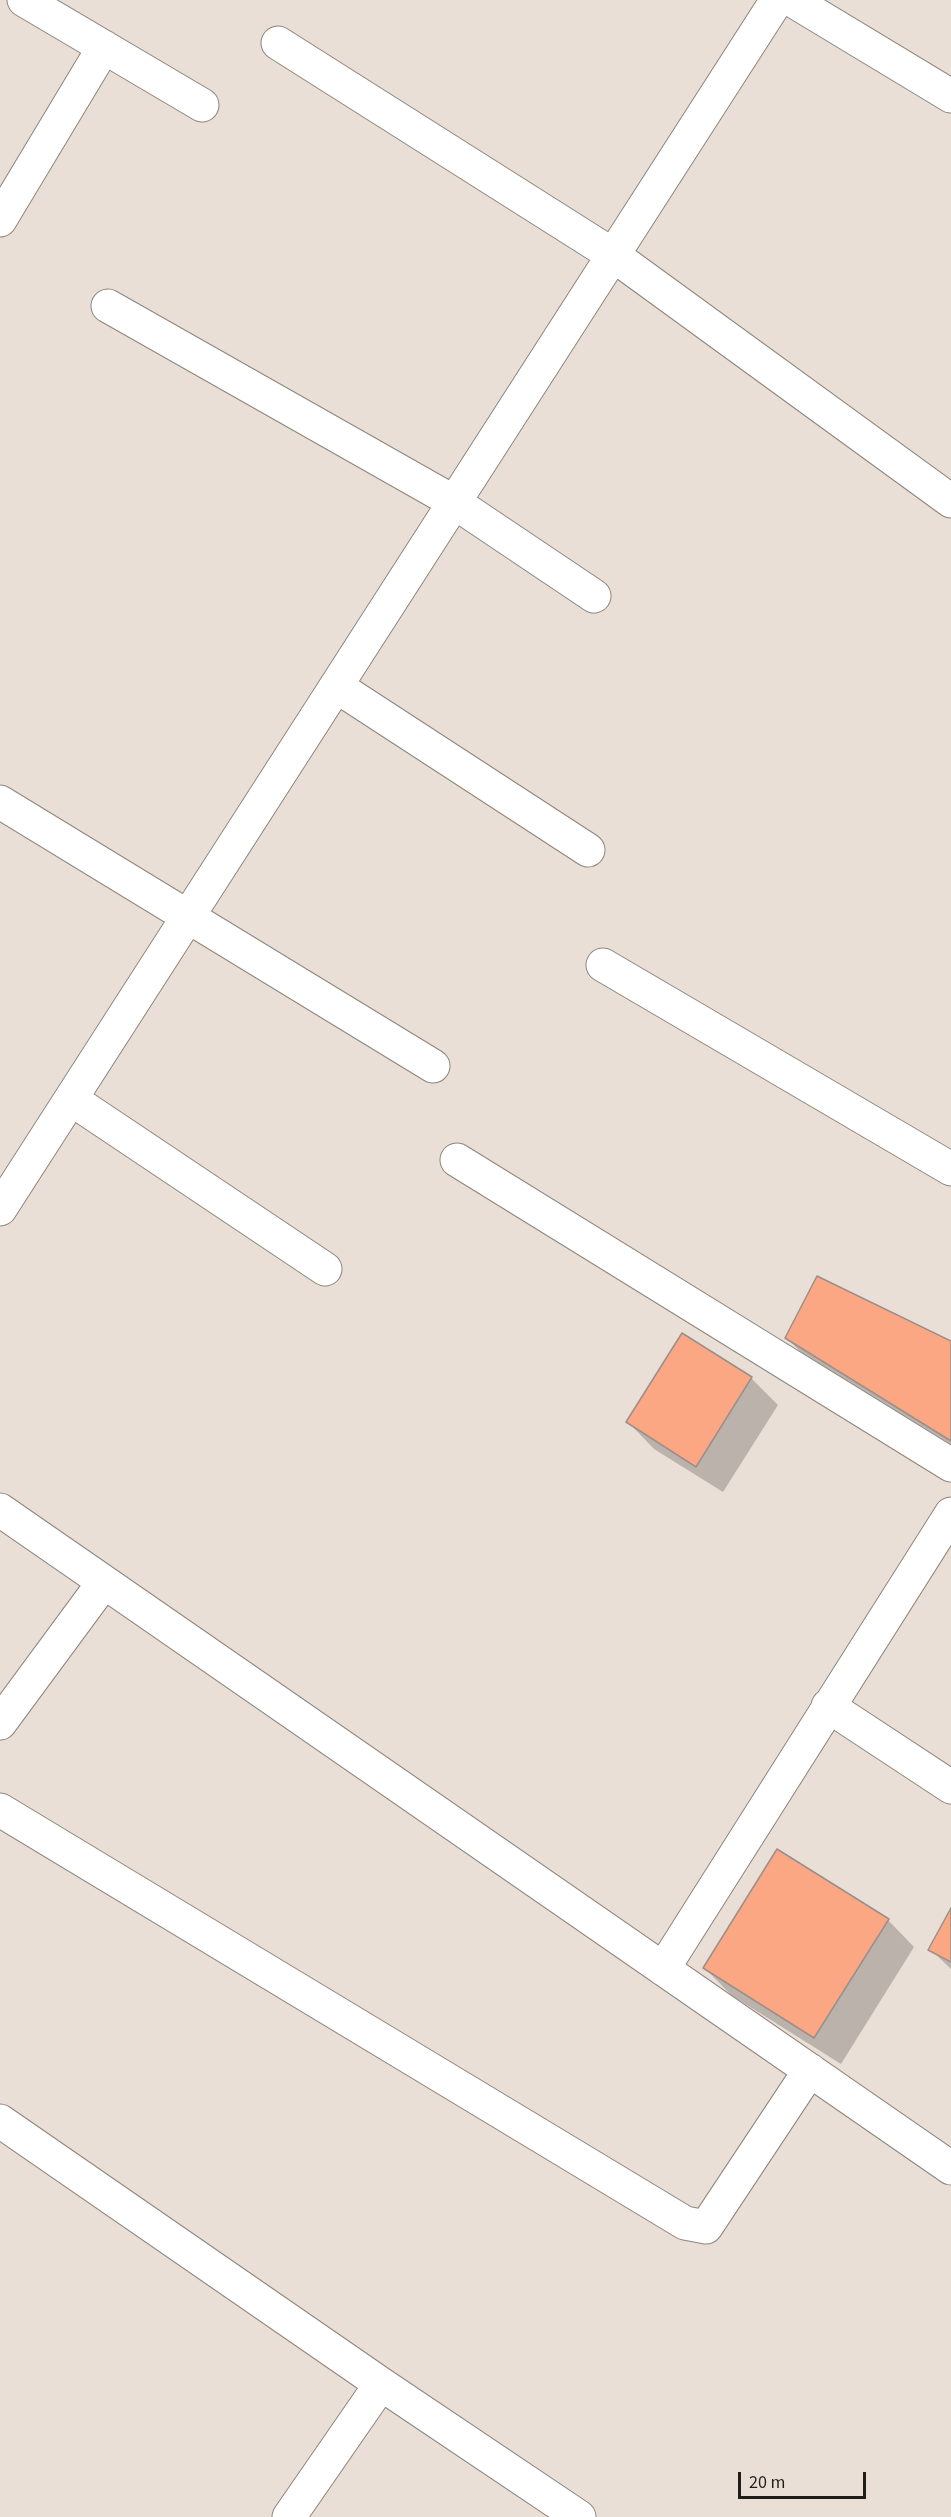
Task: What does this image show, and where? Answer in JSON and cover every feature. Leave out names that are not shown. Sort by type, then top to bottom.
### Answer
[{"type":"street","points":[[0,12],[8,0]]},
{"type":"street","points":[[24,0],[202,105]]},
{"type":"street","points":[[0,1209],[777,0]]},
{"type":"street","points":[[792,0],[951,96]]},
{"type":"street","points":[[278,43],[613,255],[951,501]]},
{"type":"street","points":[[0,220],[104,47]]},
{"type":"street","points":[[108,306],[454,502],[594,597]]},
{"type":"street","points":[[336,686],[588,850]]},
{"type":"street","points":[[0,802],[433,1066]]},
{"type":"street","points":[[603,965],[951,1169]]},
{"type":"street","points":[[70,1099],[325,1269]]},
{"type":"street","points":[[456,1160],[951,1466]]},
{"type":"street","points":[[0,1510],[951,2168]]},
{"type":"street","points":[[663,1969],[951,1514]]},
{"type":"street","points":[[0,1723],[104,1582]]},
{"type":"street","points":[[828,1706],[951,1787]]},
{"type":"street","points":[[0,1810],[685,2223],[706,2227],[810,2070]]},
{"type":"street","points":[[0,2121],[381,2384],[579,2517]]},
{"type":"street","points":[[289,2517],[381,2384]]},
{"type":"building","points":[[817,1276],[951,1341],[951,1441],[785,1338]]},
{"type":"building","points":[[682,1333],[752,1377],[696,1467],[626,1422]]},
{"type":"building","points":[[777,1849],[889,1919],[814,2038],[703,1968]]},
{"type":"building","points":[[951,1908],[951,1962],[928,1950]]}]
